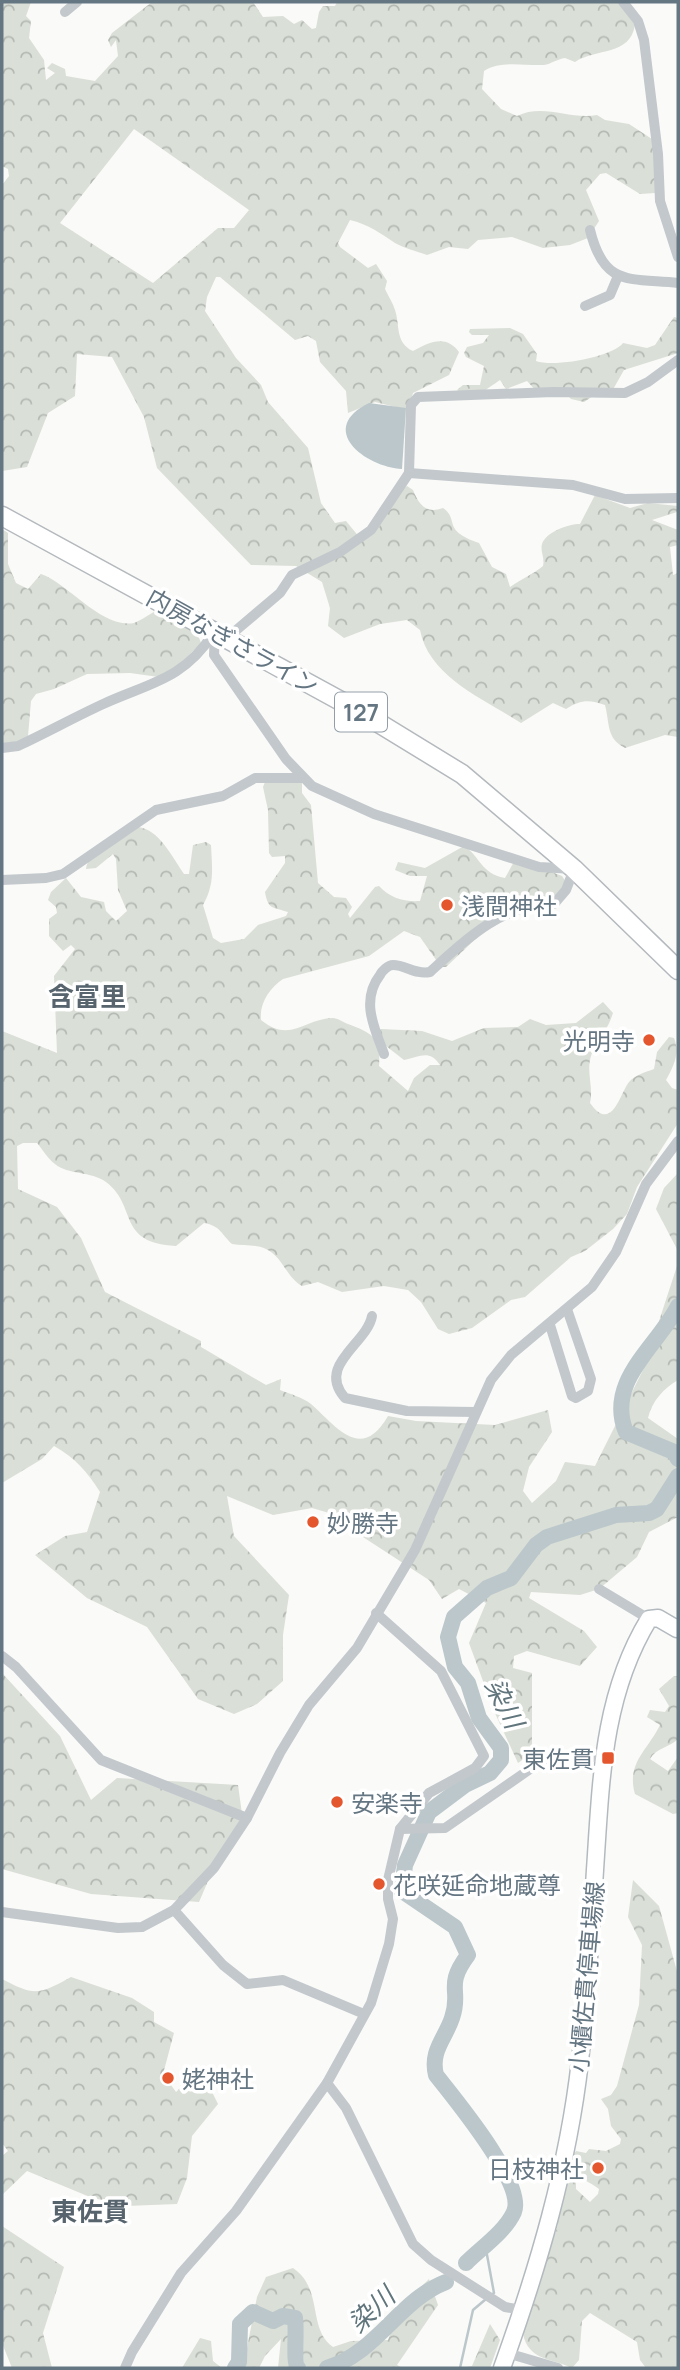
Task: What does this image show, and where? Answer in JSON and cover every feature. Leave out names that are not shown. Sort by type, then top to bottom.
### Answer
[{"type":"highway","name":"内房なぎさライン","points":[[2,516],[221,635],[443,762],[574,869],[678,970]]},
{"type":"main road","points":[[649,1619],[659,1618],[677,1629],[678,1627]]},
{"type":"main road","name":"小櫃佐貫停車場線","points":[[504,2361],[549,2227],[571,2126],[581,2046],[602,1757],[613,1698],[649,1619]]},
{"type":"street","points":[[65,12],[77,2]]},
{"type":"street","points":[[623,2],[638,22],[644,40],[658,154],[660,201],[678,257]]},
{"type":"street","points":[[590,230],[601,261],[611,273],[678,283]]},
{"type":"street","points":[[584,306],[610,295],[618,276]]},
{"type":"street","points":[[2,748],[18,747],[104,703],[172,677],[221,635],[280,593],[292,575],[340,552],[372,530],[409,473],[411,405],[418,397],[540,392],[625,393],[648,382],[678,360]]},
{"type":"street","points":[[409,473],[573,485],[625,499],[678,498]]},
{"type":"street","points":[[221,635],[214,655],[303,778],[329,794],[374,814],[539,867],[574,869],[566,890],[554,904],[532,904],[506,913],[486,925],[430,972],[422,974],[393,965],[387,967],[374,984],[370,1011],[373,1031],[380,1040],[384,1054]]},
{"type":"street","points":[[2,880],[46,878],[63,874],[156,810],[223,796],[255,778],[303,778]]},
{"type":"street","points":[[2,1912],[118,1928],[142,1927],[174,1910],[214,1868],[247,1818],[280,1752],[309,1705],[357,1648],[415,1550],[491,1381],[511,1355],[592,1287],[616,1252],[646,1184],[678,1141]]},
{"type":"street","points":[[550,1325],[572,1396],[576,1398],[588,1391],[591,1380],[567,1310]]},
{"type":"street","points":[[372,1316],[366,1331],[345,1352],[339,1365],[336,1380],[338,1391],[345,1398],[407,1411],[475,1412]]},
{"type":"street","points":[[599,1589],[649,1619]]},
{"type":"street","points":[[125,2368],[181,2273],[236,2211],[327,2083],[364,2014],[376,1990],[388,1944],[393,1919],[388,1899],[388,1880],[403,1829],[429,1793],[475,1768],[484,1756],[441,1671],[376,1613]]},
{"type":"street","points":[[2,1656],[16,1667],[101,1760],[247,1818]]},
{"type":"street","points":[[403,1829],[439,1830],[499,1793],[546,1758],[602,1757]]},
{"type":"street","points":[[174,1910],[223,1965],[247,1984],[283,1980],[364,2014]]},
{"type":"street","points":[[327,2083],[346,2108],[413,2244],[431,2260],[505,2307],[522,2310]]},
{"type":"street","points":[[504,2361],[558,2368]]},
{"type":"green space","points":[[2,2],[31,2],[26,16],[31,21],[29,38],[44,60],[46,80],[55,73],[47,68],[52,63],[65,69],[66,76],[95,81],[118,56],[116,40],[111,47],[108,40],[112,33],[152,2],[253,2],[263,17],[283,16],[294,24],[302,20],[312,29],[316,28],[323,6],[335,6],[337,2],[619,2],[635,25],[632,35],[619,47],[575,62],[565,58],[544,65],[505,65],[491,68],[484,71],[482,89],[501,109],[517,116],[527,112],[547,111],[597,115],[605,120],[629,124],[655,141],[655,193],[640,194],[606,173],[600,174],[586,190],[599,221],[588,238],[570,245],[543,248],[512,237],[478,240],[468,249],[449,247],[427,255],[399,245],[368,226],[350,220],[338,243],[368,268],[376,264],[387,281],[385,289],[395,310],[401,338],[407,348],[413,351],[443,341],[454,346],[459,352],[449,375],[413,393],[409,406],[404,409],[375,402],[348,413],[346,391],[320,362],[316,341],[308,336],[295,340],[220,277],[216,277],[207,297],[205,311],[236,358],[261,385],[268,402],[308,448],[321,503],[335,523],[346,521],[360,538],[380,526],[378,521],[407,486],[413,490],[424,507],[432,510],[443,508],[448,512],[455,529],[479,543],[492,567],[506,574],[510,587],[543,566],[544,540],[558,530],[580,524],[595,495],[630,508],[648,503],[678,506],[677,512],[652,520],[678,530],[678,545],[670,547],[673,575],[678,573],[678,737],[665,735],[625,748],[612,735],[605,705],[589,701],[566,709],[553,703],[521,723],[446,674],[425,647],[420,630],[407,620],[380,624],[344,638],[328,626],[330,608],[322,582],[296,566],[251,565],[157,468],[144,417],[112,357],[77,354],[75,396],[48,413],[27,467],[2,471],[2,185],[9,176],[8,169],[2,166]],"holes":[[[134,129],[249,210],[234,228],[218,228],[153,283],[60,223]]]},
{"type":"green space","points":[[674,317],[678,318],[678,353],[624,370],[611,393],[593,396],[584,402],[571,399],[566,394],[537,392],[527,381],[506,389],[500,380],[481,393],[460,393],[457,390],[463,385],[480,385],[484,366],[466,357],[464,353],[467,347],[483,343],[489,335],[472,335],[470,329],[510,328],[523,334],[537,354],[536,361],[556,363],[597,356],[623,343],[647,348],[655,345]]},
{"type":"green space","points":[[2,529],[8,533],[8,564],[16,583],[28,589],[41,574],[110,619],[134,623],[154,612],[188,627],[194,631],[201,643],[166,678],[130,673],[87,674],[36,694],[31,701],[28,736],[17,744],[2,745]]},
{"type":"green space","points":[[265,782],[302,783],[302,793],[311,805],[318,883],[334,897],[346,898],[352,907],[348,914],[350,918],[375,887],[379,886],[398,898],[420,901],[427,876],[410,876],[395,870],[398,862],[425,868],[464,846],[486,869],[497,876],[505,878],[516,858],[562,876],[566,882],[561,900],[503,913],[446,967],[441,967],[420,937],[404,931],[369,956],[283,979],[266,996],[261,1020],[271,1027],[289,1030],[333,1018],[363,1030],[376,1042],[379,1066],[408,1091],[414,1078],[430,1065],[440,1065],[428,1056],[404,1060],[386,1046],[377,1032],[381,1029],[422,1031],[452,1041],[484,1028],[518,1027],[530,1019],[546,1025],[576,1023],[603,1002],[613,1013],[592,1053],[589,1072],[590,1103],[604,1114],[610,1113],[614,1108],[631,1080],[654,1069],[657,1052],[669,1037],[674,1038],[675,1059],[666,1080],[672,1088],[678,1090],[678,1123],[637,1187],[627,1214],[613,1229],[585,1251],[571,1257],[525,1297],[511,1300],[472,1328],[449,1334],[438,1329],[421,1302],[408,1290],[384,1286],[342,1292],[318,1282],[302,1286],[272,1253],[258,1246],[232,1244],[210,1224],[204,1223],[176,1246],[144,1238],[136,1231],[116,1192],[106,1182],[60,1167],[50,1160],[37,1143],[17,1146],[18,1189],[57,1207],[81,1238],[105,1292],[201,1341],[201,1347],[266,1385],[281,1379],[280,1390],[307,1402],[349,1436],[358,1439],[368,1437],[378,1430],[388,1416],[416,1421],[495,1425],[548,1410],[552,1432],[529,1467],[523,1491],[532,1503],[556,1481],[565,1462],[595,1466],[643,1370],[678,1263],[678,1380],[659,1396],[648,1418],[678,1439],[678,1517],[649,1532],[637,1557],[599,1589],[580,1595],[531,1592],[529,1598],[584,1631],[597,1647],[580,1666],[527,1651],[514,1656],[513,1668],[532,1673],[532,1753],[518,1763],[494,1711],[469,1643],[486,1603],[459,1589],[442,1599],[429,1580],[363,1537],[336,1515],[312,1508],[273,1515],[227,1496],[234,1536],[289,1595],[283,1635],[283,1681],[257,1704],[234,1714],[198,1699],[147,1627],[87,1598],[35,1555],[65,1536],[87,1532],[100,1492],[80,1466],[54,1446],[42,1459],[2,1483],[2,1031],[57,1053],[54,976],[75,949],[71,945],[63,951],[49,936],[49,919],[57,913],[56,907],[48,900],[51,892],[66,878],[81,897],[104,902],[106,911],[116,921],[127,911],[118,890],[116,859],[113,854],[96,868],[86,869],[93,856],[138,827],[146,829],[159,839],[184,874],[189,874],[193,845],[206,842],[211,845],[212,876],[203,905],[213,938],[221,943],[244,939],[258,925],[286,916],[288,912],[270,905],[266,898],[265,892],[285,863],[285,856],[272,857],[269,853],[268,810],[263,787]]},
{"type":"green space","points":[[678,1173],[678,1251],[656,1209],[664,1188]]},
{"type":"green space","points":[[2,1673],[60,1736],[91,1800],[117,1778],[238,1785],[243,1821],[214,1867],[199,1902],[91,1894],[2,1869]]},
{"type":"green space","points":[[674,1676],[678,1676],[678,1739],[656,1752],[650,1759],[668,1771],[678,1757],[678,1813],[673,1814],[635,1794],[633,1774],[660,1725],[647,1717],[650,1710],[665,1712],[669,1706],[659,1689]]},
{"type":"green space","points":[[633,1880],[659,1906],[678,1975],[678,2368],[646,2368],[640,2360],[637,2342],[590,2313],[582,2321],[579,2360],[572,2368],[533,2352],[524,2338],[522,2327],[557,2228],[565,2175],[570,2174],[576,2183],[576,2189],[590,2202],[598,2194],[599,2189],[577,2176],[568,2162],[576,2151],[606,2151],[620,2144],[621,2139],[611,2126],[608,2109],[601,2099],[611,2095],[617,2086],[639,2005],[642,1945],[628,1917]]},
{"type":"green space","points":[[71,1977],[132,1998],[154,2012],[154,2022],[174,2033],[163,2074],[176,2092],[188,2080],[193,2081],[194,2069],[199,2066],[218,2104],[192,2136],[187,2178],[177,2204],[126,2206],[90,2197],[27,2171],[2,2195],[2,2156],[8,2151],[2,2143],[2,1979],[29,1991],[36,1991]]},
{"type":"green space","points":[[2,2226],[64,2267],[43,2333],[52,2368],[12,2368],[2,2343]]},
{"type":"green space","points":[[293,2268],[309,2287],[320,2330],[333,2347],[351,2341],[388,2340],[399,2309],[429,2279],[438,2305],[397,2365],[403,2368],[278,2368],[281,2339],[265,2356],[259,2368],[243,2368],[257,2297],[266,2277]]},
{"type":"green space","points":[[490,2324],[500,2340],[490,2368],[461,2368],[472,2366]]},
{"type":"green space","points":[[200,2338],[211,2341],[213,2361],[222,2368],[182,2368]]},
{"type":"shaded area","points":[[369,403],[406,408],[402,469],[374,462],[361,454],[346,435],[347,424],[354,413]]},
{"type":"waterway","name":"染川","points":[[678,1306],[628,1380],[622,1396],[621,1414],[626,1432],[674,1452],[678,1459]]},
{"type":"waterway","name":"染川","points":[[466,2263],[505,2226],[514,2212],[515,2199],[499,2162],[472,2121],[436,2075],[437,2052],[455,2009],[457,1974],[468,1955],[455,1927],[402,1891],[405,1865],[429,1812],[465,1785],[490,1773],[501,1760],[501,1748],[479,1718],[468,1683],[455,1667],[448,1637],[454,1617],[487,1588],[511,1578],[536,1545],[547,1537],[616,1515],[649,1513],[657,1509],[678,1476]]},
{"type":"waterway","points":[[485,2244],[494,2293],[491,2295]]},
{"type":"waterway","name":"染川","points":[[327,2368],[360,2351],[415,2301],[446,2282]]},
{"type":"waterway","points":[[460,2368],[473,2310],[486,2299]]},
{"type":"waterway","name":"染川","points":[[235,2368],[239,2362],[240,2324],[253,2312],[273,2321],[283,2316],[295,2318],[298,2368]]},
{"type":"place","name":"浅間神社","points":[[447,905]]},
{"type":"place","name":"光明寺","points":[[649,1040]]},
{"type":"place","name":"妙勝寺","points":[[313,1522]]},
{"type":"place","name":"東佐貫","points":[[608,1758]]},
{"type":"place","name":"安楽寺","points":[[337,1802]]},
{"type":"place","name":"花咲延命地蔵尊","points":[[379,1884]]},
{"type":"place","name":"姥神社","points":[[168,2078]]},
{"type":"place","name":"日枝神社","points":[[598,2168]]},
{"type":"district","name":"含富里","points":[[87,996]]},
{"type":"district","name":"東佐貫","points":[[90,2211]]}]
